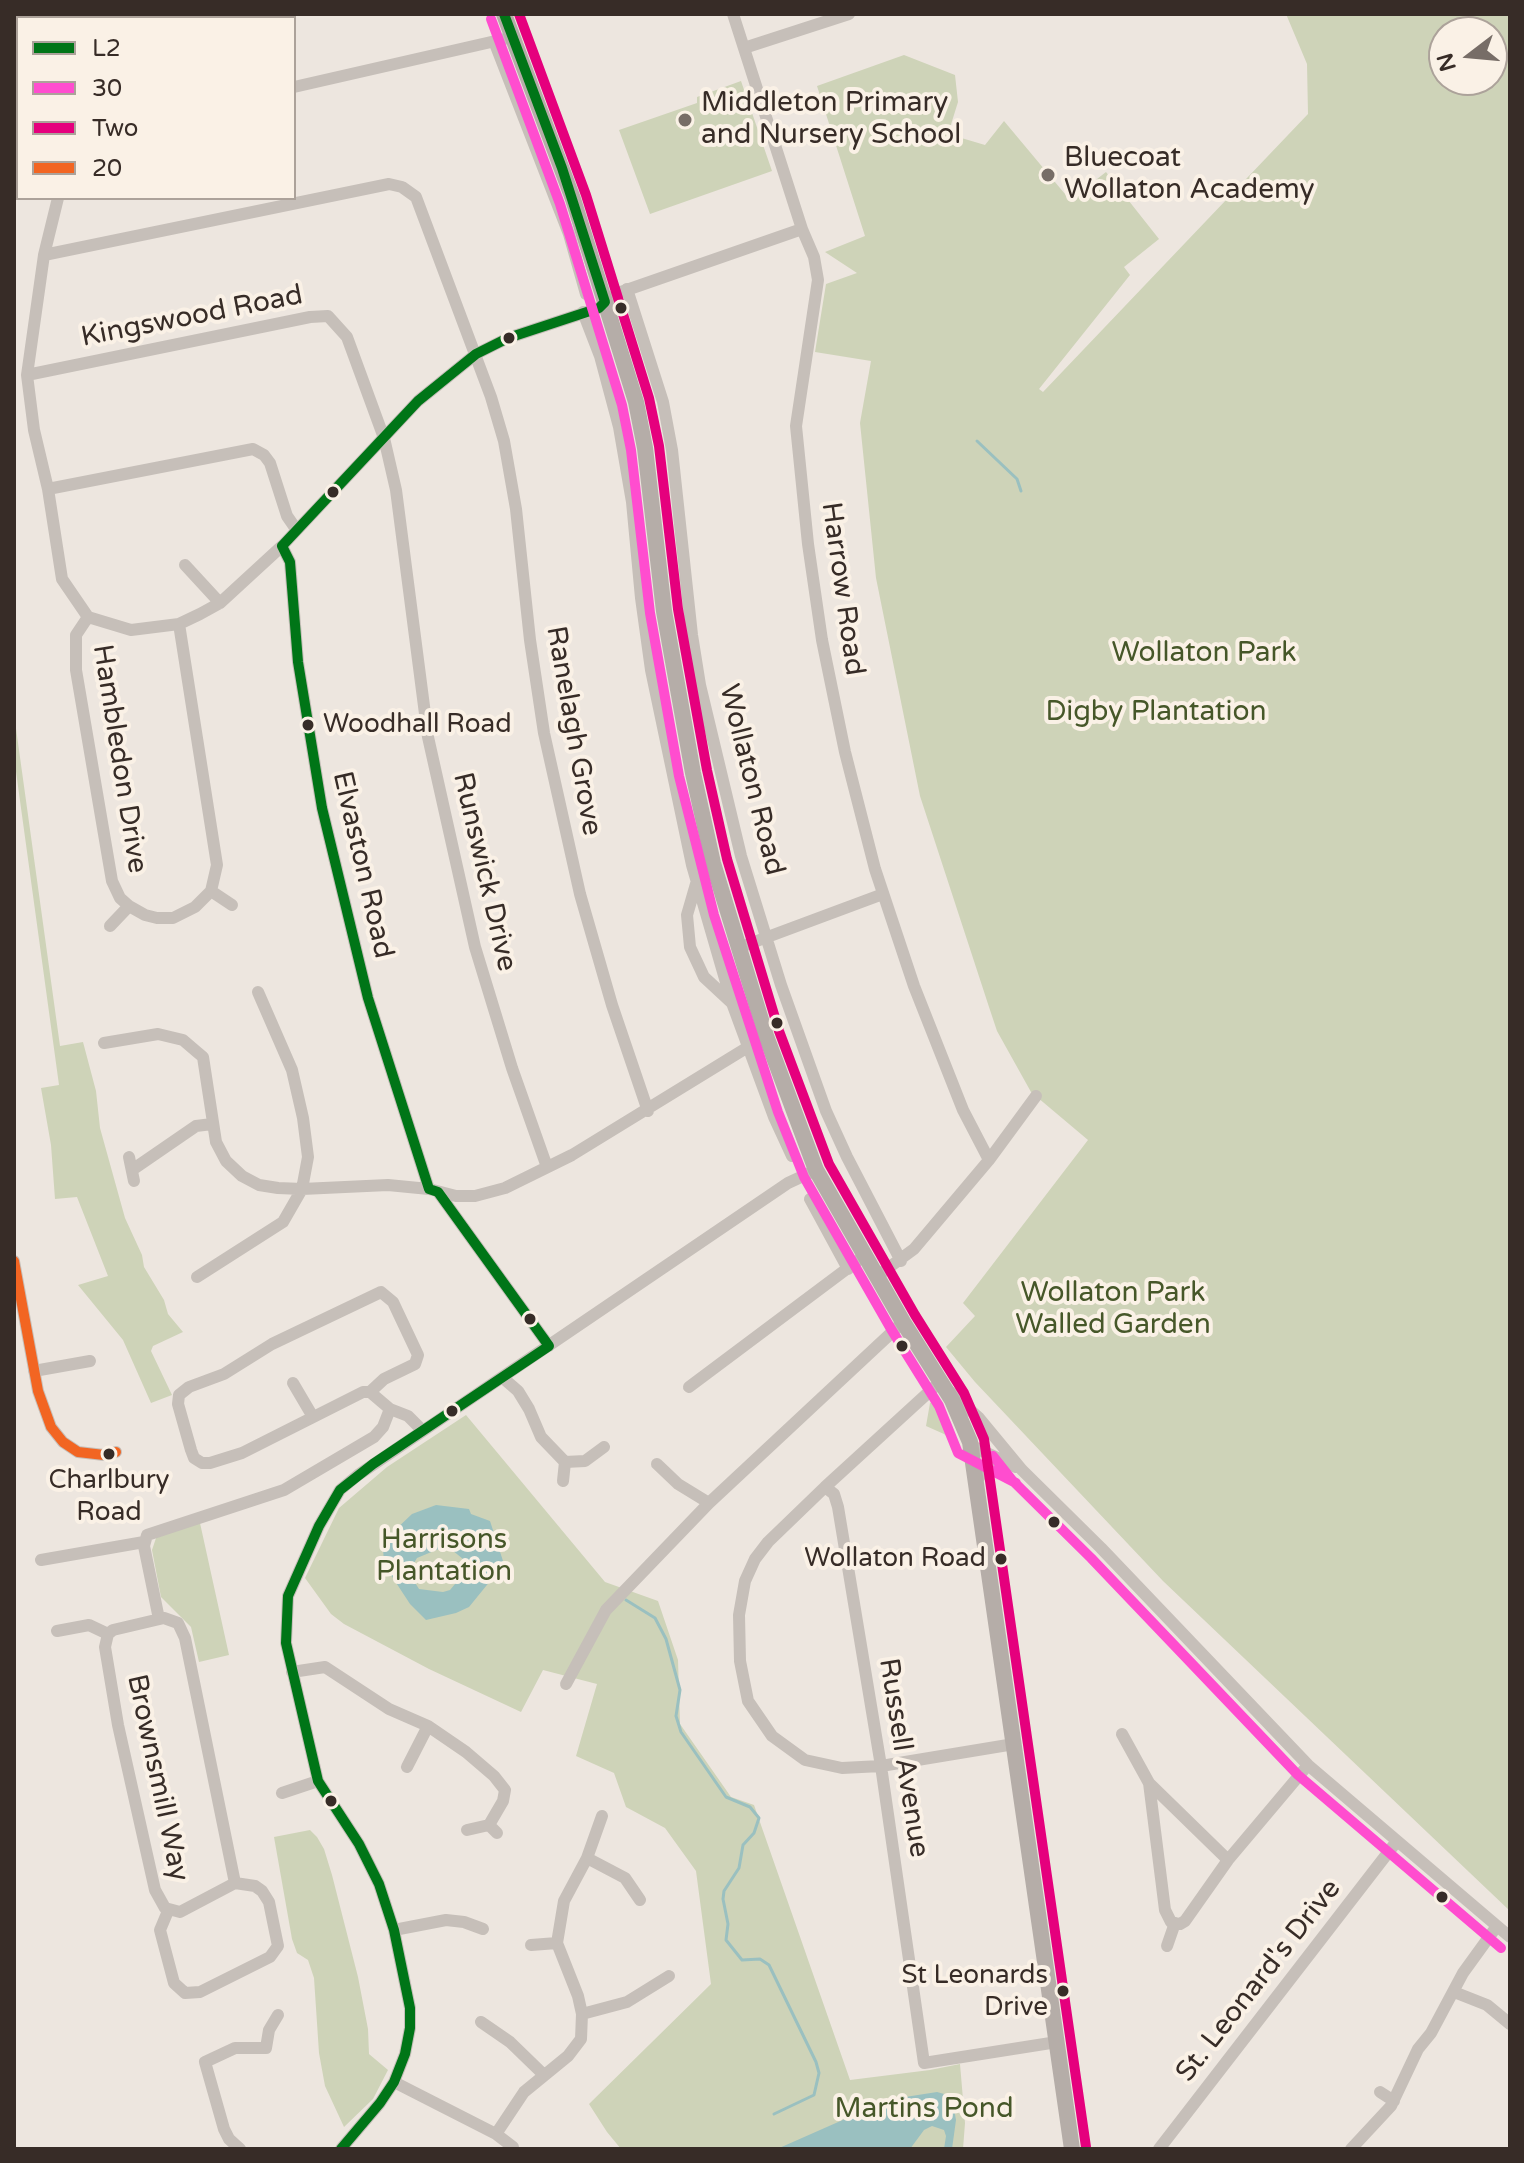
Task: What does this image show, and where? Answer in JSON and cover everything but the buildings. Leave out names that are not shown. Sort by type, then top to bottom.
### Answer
[{"type":"main road","name":"Wollaton Road","points":[[504,14],[562,168],[639,412],[676,690],[713,863],[766,1036],[816,1170],[876,1277],[959,1413],[970,1443],[1072,2149]]},
{"type":"street","name":"Harrow Road","points":[[733,14],[802,229],[814,257],[818,280],[796,426],[822,640],[845,752],[883,894],[938,1051],[989,1160]]},
{"type":"street","points":[[744,48],[849,14]]},
{"type":"street","points":[[296,87],[513,37]]},
{"type":"street","points":[[494,41],[569,234],[586,294]]},
{"type":"street","name":"Ranelagh Grove","points":[[44,255],[389,184],[402,187],[416,197],[476,354],[504,441],[516,509],[544,733],[580,894],[612,1005],[648,1111]]},
{"type":"street","points":[[58,200],[44,255],[27,375],[34,430],[48,489],[62,579],[88,617],[131,630],[179,624],[220,603],[282,546],[418,401],[476,354],[508,338],[599,308],[612,295],[627,289],[802,229]]},
{"type":"street","name":"Wollaton Road","points":[[627,289],[663,402],[672,450],[692,635],[702,697],[741,856],[826,1111],[901,1261]]},
{"type":"street","points":[[583,312],[600,356],[619,427],[632,502],[651,670],[696,883],[747,1046],[792,1156]]},
{"type":"street","name":"Kingswood Road","points":[[27,375],[310,317],[328,316],[347,337],[384,438]]},
{"type":"street","name":"Runswick Drive","points":[[384,438],[402,524],[428,737],[468,917],[512,1068],[547,1167]]},
{"type":"street","points":[[48,489],[253,449],[270,463],[287,516],[296,529]]},
{"type":"street","name":"Elvaston Road","points":[[282,546],[290,562],[298,662],[322,808],[368,998],[433,1190],[549,1346]]},
{"type":"street","points":[[185,565],[220,603]]},
{"type":"street","name":"Hambledon Drive","points":[[88,617],[76,635],[76,670],[112,881],[120,898],[129,906],[145,915],[173,918],[195,907],[211,891]]},
{"type":"street","points":[[179,624],[217,859],[211,891],[232,905]]},
{"type":"street","points":[[696,883],[687,915],[690,947],[704,977],[732,1003]]},
{"type":"street","points":[[738,948],[883,894]]},
{"type":"street","name":"Hambledon Drive","points":[[110,926],[129,906]]},
{"type":"street","points":[[196,1277],[283,1222],[302,1189],[308,1157],[303,1118],[292,1070],[258,991]]},
{"type":"street","points":[[105,1043],[158,1034],[183,1040],[203,1057],[216,1142],[226,1161],[242,1176],[259,1185],[302,1189],[388,1185],[456,1196],[488,1194],[547,1167],[648,1111],[766,1036]]},
{"type":"street","points":[[876,1277],[914,1249],[989,1160],[1036,1096]]},
{"type":"street","points":[[132,1169],[196,1126],[212,1124]]},
{"type":"street","points":[[341,2149],[394,2082],[405,2054],[410,2028],[408,1990],[379,1884],[359,1844],[318,1781],[286,1643],[288,1596],[295,1575],[330,1504],[340,1490],[358,1475],[788,1183],[816,1170]]},
{"type":"street","points":[[810,1199],[848,1269]]},
{"type":"street","points":[[689,1387],[864,1256]]},
{"type":"street","points":[[14,1261],[34,1371],[51,1427],[63,1442],[78,1452],[104,1455],[116,1452]]},
{"type":"street","points":[[370,1392],[384,1379],[415,1364],[418,1355],[393,1302],[381,1292],[272,1344],[235,1368],[189,1387],[179,1395],[180,1413],[194,1458],[202,1463],[242,1453],[363,1392],[370,1392],[390,1409],[408,1416],[423,1431]]},
{"type":"street","points":[[566,1684],[593,1629],[606,1610],[709,1503],[903,1322]]},
{"type":"street","points":[[34,1371],[90,1361]]},
{"type":"street","points":[[503,1378],[518,1391],[541,1437],[565,1462],[585,1461],[604,1447]]},
{"type":"street","points":[[293,1383],[313,1417]]},
{"type":"street","points":[[942,1384],[825,1487],[768,1542],[755,1559],[745,1581],[739,1615],[740,1661],[748,1701],[772,1736],[805,1760],[842,1768],[881,1766],[1014,1744]]},
{"type":"street","name":"Wollaton Road","points":[[942,1384],[963,1402],[1022,1470],[1101,1548],[1308,1765],[1510,1937]]},
{"type":"street","points":[[41,1560],[145,1541],[284,1490],[374,1437],[383,1427],[390,1409]]},
{"type":"street","points":[[970,1443],[974,1434],[990,1431]]},
{"type":"street","name":"Wollaton Road","points":[[970,1443],[1022,1470]]},
{"type":"street","points":[[976,1482],[988,1466],[1006,1461]]},
{"type":"street","points":[[563,1481],[565,1462]]},
{"type":"street","points":[[665,1466],[678,1484],[709,1503]]},
{"type":"street","name":"Russell Avenue","points":[[825,1487],[834,1494],[838,1507],[881,1766],[924,2063],[1057,2042]]},
{"type":"street","points":[[57,1631],[89,1625],[108,1634],[118,1628],[159,1619],[145,1541]]},
{"type":"street","name":"Brownsmill Way","points":[[108,1634],[106,1654],[137,1819],[155,1890],[168,1911],[188,1910],[235,1883],[185,1638],[178,1623],[159,1619]]},
{"type":"street","points":[[292,1672],[325,1667],[389,1709],[478,1753],[494,1776],[510,1789],[493,1829],[467,1830]]},
{"type":"street","points":[[407,1767],[428,1726]]},
{"type":"street","points":[[1122,1734],[1149,1783],[1228,1860]]},
{"type":"street","points":[[1149,1783],[1165,1910],[1171,1922],[1175,1923],[1185,1921],[1228,1860],[1308,1765]]},
{"type":"street","points":[[282,1793],[318,1781]]},
{"type":"street","points":[[496,2134],[524,2092],[568,2056],[581,2039],[582,2014],[578,1996],[557,1943],[564,1901],[587,1858],[597,1821]]},
{"type":"street","name":"St. Leonard's Drive","points":[[1160,2149],[1397,1841]]},
{"type":"street","points":[[587,1858],[635,1881],[639,1873]]},
{"type":"street","points":[[625,1878],[640,1900]]},
{"type":"street","points":[[168,1911],[162,1921],[162,1939],[174,1983],[178,1989],[192,1995],[270,1957],[277,1950],[278,1940],[267,1897],[259,1887],[235,1883]]},
{"type":"street","points":[[394,1930],[446,1920],[483,1929]]},
{"type":"street","points":[[1167,1946],[1175,1923]]},
{"type":"street","points":[[1351,2149],[1394,2101],[1418,2049],[1431,2033],[1463,1973],[1497,1926]]},
{"type":"street","points":[[531,1945],[557,1943]]},
{"type":"street","points":[[582,2014],[627,2002],[669,1976]]},
{"type":"street","points":[[1454,1992],[1487,2005],[1510,2024]]},
{"type":"street","points":[[240,2149],[224,2129],[199,2063],[235,2048],[266,2048],[269,2030],[278,2015]]},
{"type":"street","points":[[489,2023],[544,2075]]},
{"type":"street","points":[[394,2082],[496,2134],[513,2147]]},
{"type":"street","points":[[1380,2092],[1394,2101]]},
{"type":"green space","points":[[104,14],[176,14],[176,16]]},
{"type":"green space","name":"Wollaton Park","points":[[1286,14],[1510,14],[1510,1911],[1163,1581],[975,1382],[946,1347],[975,1316],[963,1303],[1088,1140],[1031,1092],[997,1031],[920,796],[876,578],[860,423],[871,361],[815,352],[826,284],[857,273],[825,252],[865,236],[817,86],[904,55],[955,75],[958,102],[948,134],[985,145],[1004,121],[1070,200],[1106,172],[1159,239],[1124,267],[1130,275],[1039,389],[1043,392],[1308,114],[1307,64]]},
{"type":"green space","points":[[741,81],[772,171],[650,214],[619,130],[697,103],[697,97]]},
{"type":"green space","points":[[14,714],[60,1046],[83,1042],[96,1091],[100,1128],[125,1218],[142,1255],[144,1267],[164,1300],[168,1314],[183,1332],[153,1346],[151,1351],[172,1395],[151,1403],[123,1340],[78,1285],[108,1276],[77,1197],[55,1199],[51,1145],[41,1088],[59,1085],[14,757]]},
{"type":"green space","points":[[934,1400],[943,1409],[957,1441],[926,1426],[930,1403]]},
{"type":"green space","name":"Harrisons Plantation","points":[[466,1415],[605,1582],[658,1601],[678,1660],[680,1724],[731,1797],[754,1805],[850,2080],[960,2064],[965,2123],[963,2149],[621,2149],[607,2132],[589,2104],[711,1984],[696,1871],[665,1828],[626,1807],[614,1773],[576,1756],[597,1684],[543,1670],[521,1712],[429,1669],[344,1624],[331,1614],[305,1578],[339,1508],[387,1467]]},
{"type":"green space","points":[[200,1523],[229,1655],[199,1662],[191,1627],[161,1597],[152,1550],[157,1535]]},
{"type":"green space","points":[[310,1830],[324,1849],[332,1875],[358,1977],[368,2029],[369,2054],[388,2070],[373,2099],[344,2127],[325,2086],[319,2053],[314,1978],[308,1960],[297,1953],[292,1939],[274,1837]]},
{"type":"water","points":[[436,1505],[469,1509],[471,1514],[490,1521],[504,1564],[469,1607],[426,1620],[410,1604],[391,1575],[384,1563],[383,1548],[392,1533],[412,1514]],"holes":[[[441,1548],[452,1550],[463,1559],[464,1568],[450,1590],[419,1589],[414,1581],[417,1558]]]},
{"type":"water","points":[[937,2092],[955,2097],[952,2149],[944,2149],[944,2130],[932,2126],[924,2130],[910,2149],[777,2149],[854,2115],[905,2097]]},
{"type":"waterway","points":[[977,441],[1017,479],[1021,491]]},
{"type":"waterway","points":[[626,1600],[655,1618],[666,1639],[680,1690],[676,1716],[681,1732],[726,1797],[750,1807],[759,1818],[754,1833],[743,1845],[739,1868],[724,1891],[728,1924],[726,1940],[742,1960],[760,1959],[769,1965],[819,2073],[814,2095],[774,2114]]},
{"type":"transit line","name":"L2","points":[[341,2149],[394,2082],[405,2054],[410,2008],[394,1930],[379,1884],[359,1844],[318,1781],[286,1643],[288,1596],[319,1526],[340,1490],[373,1464],[549,1346],[438,1192],[429,1189],[368,998],[322,808],[298,662],[290,562],[282,546],[418,401],[476,354],[508,338],[599,308],[605,302],[562,168],[504,14]]},
{"type":"transit line","name":"Two","points":[[519,14],[586,195],[649,398],[659,446],[678,609],[707,770],[727,859],[779,1031],[829,1164],[915,1315],[964,1393],[984,1439],[1086,2147]]},
{"type":"transit line","name":"30","points":[[491,19],[560,204],[622,405],[631,450],[650,613],[679,776],[714,915],[778,1112],[804,1177],[939,1406],[958,1453],[1016,1483]]},
{"type":"transit line","name":"20","points":[[14,1261],[38,1391],[51,1427],[63,1442],[78,1452],[104,1455],[116,1452]]},
{"type":"transit line","name":"30","points":[[993,1456],[1012,1480],[1091,1558],[1298,1775],[1501,1948]]},
{"type":"place","name":"Middleton Primary and Nursery School","points":[[685,120]]},
{"type":"place","name":"Bluecoat Wollaton Academy","points":[[1048,175]]},
{"type":"place","name":"Woodhall Road","points":[[308,725]]},
{"type":"place","name":"Charlbury Road","points":[[109,1454]]},
{"type":"place","name":"Wollaton Road","points":[[1001,1559]]},
{"type":"place","name":"St Leonards Drive","points":[[1063,1991]]},
{"type":"park label","name":"Digby Plantation","points":[[1156,713]]},
{"type":"park label","name":"Wollaton Park Walled Garden","points":[[1113,1310]]},
{"type":"park label","name":"Martins Pond","points":[[924,2110]]}]
